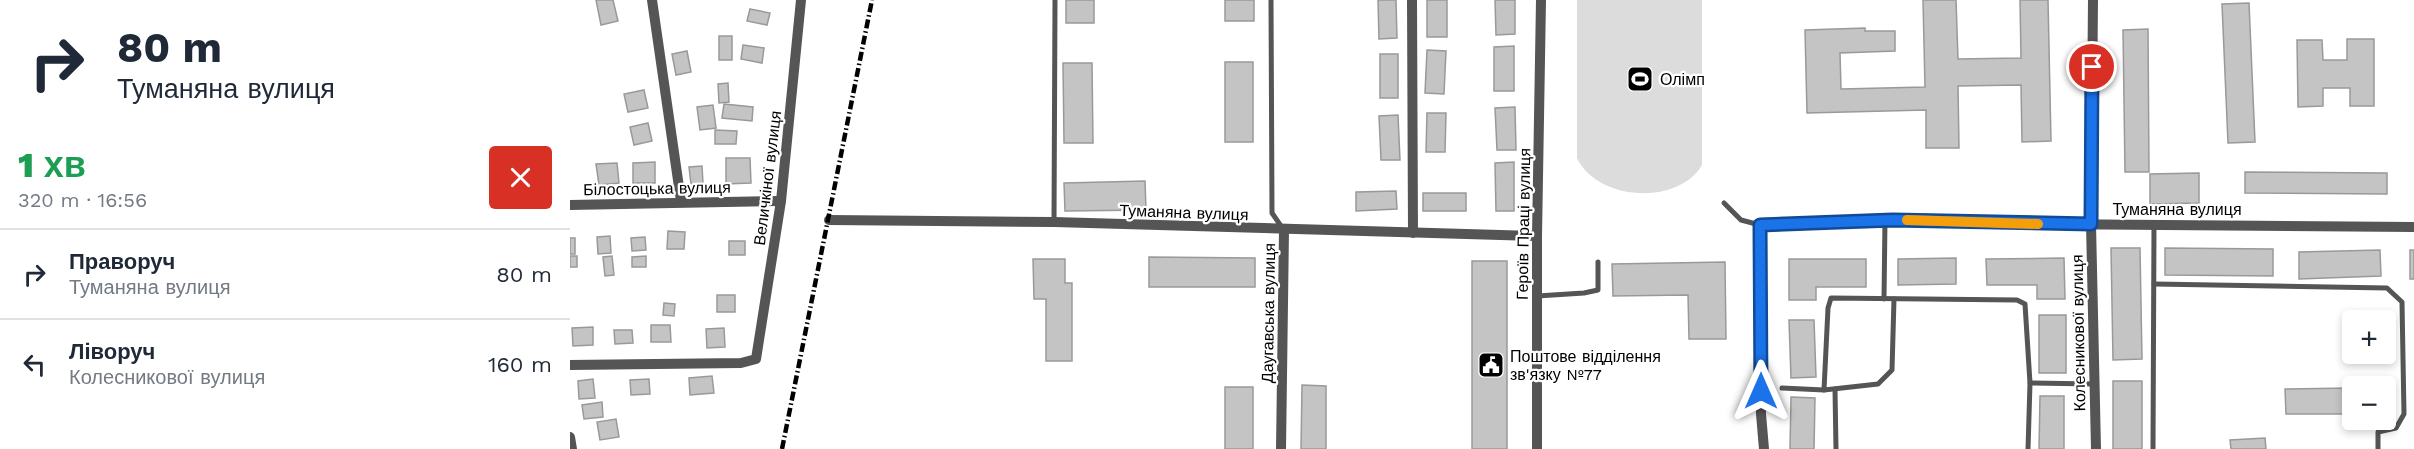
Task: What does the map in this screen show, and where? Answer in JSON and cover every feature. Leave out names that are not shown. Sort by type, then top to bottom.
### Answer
[{"type":"street","points":[[652,0],[681,201]]},
{"type":"street","name":"Величкіної вулиця","points":[[570,365],[741,363],[756,359],[781,201],[801,0]]},
{"type":"street","points":[[1412,0],[1413,233]]},
{"type":"street","name":"Героїв Праці вулиця","points":[[1537,449],[1537,236],[1541,0]]},
{"type":"street","name":"Колесникової вулиця","points":[[2093,0],[2091,224],[2096,449]]},
{"type":"street","name":"Білостоцька вулиця","points":[[570,205],[681,201],[781,201]]},
{"type":"street","name":"Туманяна вулиця","points":[[829,220],[1054,222],[1537,236]]},
{"type":"street","name":"Туманяна вулиця","points":[[1760,225],[1885,220],[2414,226]]},
{"type":"street","points":[[1760,225],[1761,414],[1764,449]]},
{"type":"street","name":"Даугавська вулиця","points":[[1281,449],[1284,230]]},
{"type":"street","points":[[570,437],[572,449]]},
{"type":"lane","points":[[1054,222],[1055,0]]},
{"type":"lane","name":"Даугавська вулиця","points":[[1271,0],[1272,213],[1284,230]]},
{"type":"lane","points":[[1724,203],[1741,220],[1760,225]]},
{"type":"lane","points":[[1884,299],[1885,220]]},
{"type":"lane","points":[[2153,449],[2154,224]]},
{"type":"lane","points":[[1537,296],[1598,290],[1598,262]]},
{"type":"lane","points":[[2154,284],[2387,288],[2402,302],[2404,414],[2397,428],[2378,432],[2378,449]]},
{"type":"lane","points":[[1824,390],[1828,308],[1831,298],[2017,300],[2025,304],[2030,383],[2028,449]]},
{"type":"lane","points":[[1782,388],[1824,390],[1878,384],[1892,370],[1894,299]]},
{"type":"lane","points":[[2030,383],[2094,384]]},
{"type":"lane","points":[[1834,389],[1836,449]]},
{"type":"shaded area","name":"Олімп","points":[[1577,0],[1702,0],[1702,165],[1691,178],[1675,187],[1657,192],[1638,193],[1619,190],[1602,183],[1587,172],[1577,158]]},
{"type":"building","points":[[596,0],[613,0],[618,21],[601,25]]},
{"type":"building","points":[[1066,0],[1094,0],[1094,23],[1066,23]]},
{"type":"building","points":[[1225,0],[1254,0],[1254,21],[1225,21]]},
{"type":"building","points":[[1378,0],[1396,0],[1397,38],[1379,39]]},
{"type":"building","points":[[1427,0],[1447,0],[1447,37],[1427,37]]},
{"type":"building","points":[[1495,0],[1515,0],[1515,34],[1496,35]]},
{"type":"building","points":[[1923,0],[1956,0],[1958,59],[2021,58],[2020,0],[2048,0],[2051,141],[2022,142],[2021,85],[1958,86],[1959,148],[1926,148],[1926,110],[1807,113],[1805,30],[1865,28],[1865,31],[1895,31],[1895,51],[1840,53],[1841,89],[1925,87]]},
{"type":"building","points":[[2249,3],[2255,142],[2228,143],[2222,4]]},
{"type":"building","points":[[750,9],[770,13],[767,25],[747,21]]},
{"type":"building","points":[[2148,29],[2149,172],[2125,172],[2123,30]]},
{"type":"building","points":[[719,36],[732,36],[732,60],[719,60]]},
{"type":"building","points":[[2347,39],[2374,39],[2374,106],[2350,106],[2350,88],[2323,88],[2323,106],[2298,107],[2297,40],[2322,40],[2323,60],[2347,60]]},
{"type":"building","points":[[743,45],[764,48],[762,63],[741,59]]},
{"type":"building","points":[[1514,46],[1514,91],[1494,91],[1494,47]]},
{"type":"building","points":[[1427,50],[1446,51],[1444,94],[1425,93]]},
{"type":"building","points":[[687,51],[691,72],[676,75],[672,54]]},
{"type":"building","points":[[1380,54],[1398,54],[1398,98],[1380,98]]},
{"type":"building","points":[[1225,62],[1253,62],[1253,142],[1225,142]]},
{"type":"building","points":[[1063,63],[1092,63],[1093,143],[1064,143]]},
{"type":"building","points":[[728,83],[729,102],[719,103],[718,84]]},
{"type":"building","points":[[644,90],[648,108],[628,112],[624,94]]},
{"type":"building","points":[[724,104],[753,107],[752,121],[722,118]]},
{"type":"building","points":[[713,105],[716,128],[700,130],[697,107]]},
{"type":"building","points":[[1515,107],[1516,150],[1497,150],[1495,108]]},
{"type":"building","points":[[1427,113],[1446,113],[1445,152],[1426,152]]},
{"type":"building","points":[[1398,115],[1400,160],[1381,160],[1379,116]]},
{"type":"building","points":[[648,123],[652,141],[634,145],[630,127]]},
{"type":"building","points":[[715,130],[737,131],[736,144],[715,144]]},
{"type":"building","points":[[726,158],[750,158],[751,183],[726,184]]},
{"type":"building","points":[[655,162],[655,183],[633,183],[633,163]]},
{"type":"building","points":[[1514,162],[1514,211],[1496,211],[1495,163]]},
{"type":"building","points":[[617,163],[619,183],[599,185],[596,164]]},
{"type":"building","points":[[702,166],[703,183],[691,184],[689,167]]},
{"type":"building","points":[[2245,172],[2387,173],[2387,194],[2245,193]]},
{"type":"building","points":[[2199,173],[2199,203],[2150,204],[2150,174]]},
{"type":"building","points":[[1145,181],[1146,210],[1065,211],[1064,183]]},
{"type":"building","points":[[1396,191],[1397,209],[1356,211],[1356,192]]},
{"type":"building","points":[[1423,193],[1466,193],[1466,211],[1423,211]]},
{"type":"building","points":[[668,231],[685,232],[684,249],[667,249]]},
{"type":"building","points":[[610,236],[611,253],[598,254],[597,237]]},
{"type":"building","points":[[645,237],[646,250],[632,251],[631,238]]},
{"type":"building","points":[[570,238],[575,238],[575,254],[570,254]]},
{"type":"building","points":[[729,241],[745,241],[745,255],[729,255]]},
{"type":"building","points":[[2111,248],[2140,248],[2142,359],[2113,360]]},
{"type":"building","points":[[2165,248],[2273,249],[2273,276],[2165,275]]},
{"type":"building","points":[[2380,250],[2381,276],[2299,279],[2299,252]]},
{"type":"building","points":[[2410,250],[2414,250],[2414,279],[2410,279]]},
{"type":"building","points":[[570,256],[577,256],[577,267],[570,267]]},
{"type":"building","points":[[612,256],[614,275],[605,276],[603,257]]},
{"type":"building","points":[[646,256],[646,267],[632,267],[632,257]]},
{"type":"building","points":[[1149,257],[1255,258],[1255,287],[1149,287]]},
{"type":"building","points":[[1956,258],[1956,284],[1898,285],[1898,259]]},
{"type":"building","points":[[2064,258],[2065,299],[2037,299],[2037,285],[1987,285],[1986,259]]},
{"type":"building","points":[[1033,259],[1065,259],[1065,283],[1072,283],[1072,361],[1046,361],[1046,299],[1034,299]]},
{"type":"building","points":[[1789,259],[1866,259],[1866,287],[1816,287],[1816,300],[1789,300]]},
{"type":"building","points":[[1472,261],[1507,261],[1507,449],[1472,449]]},
{"type":"building","points":[[1725,262],[1726,339],[1689,339],[1688,295],[1613,296],[1612,264]]},
{"type":"building","points":[[717,295],[735,295],[735,312],[717,312]]},
{"type":"building","points":[[664,303],[675,304],[674,316],[663,315]]},
{"type":"building","points":[[2039,315],[2066,315],[2066,373],[2039,373]]},
{"type":"building","points":[[1789,320],[1814,320],[1816,377],[1791,378]]},
{"type":"building","points":[[651,325],[670,325],[671,342],[651,342]]},
{"type":"building","points":[[593,327],[593,345],[573,346],[572,328]]},
{"type":"building","points":[[724,328],[725,347],[707,348],[706,329]]},
{"type":"building","points":[[614,330],[632,330],[633,343],[615,344]]},
{"type":"building","points":[[712,376],[714,393],[690,395],[689,378]]},
{"type":"building","points":[[593,379],[595,398],[579,399],[578,381]]},
{"type":"building","points":[[649,379],[650,394],[631,395],[630,380]]},
{"type":"building","points":[[2113,381],[2142,381],[2142,449],[2113,449]]},
{"type":"building","points":[[1302,385],[1326,386],[1326,449],[1301,449]]},
{"type":"building","points":[[1225,387],[1253,387],[1253,449],[1225,449]]},
{"type":"building","points":[[2342,388],[2342,414],[2286,414],[2285,389]]},
{"type":"building","points":[[2040,396],[2064,396],[2064,449],[2039,449]]},
{"type":"building","points":[[1791,397],[1815,398],[1814,449],[1790,449]]},
{"type":"building","points":[[602,402],[603,417],[584,419],[582,405]]},
{"type":"building","points":[[616,419],[619,437],[600,440],[597,422]]},
{"type":"building","points":[[2265,438],[2266,449],[2231,449],[2230,440]]},
{"type":"railway","points":[[782,449],[872,0]]},
{"type":"slow traffic","points":[[1907,220],[2038,224]]},
{"type":"place","name":"Олімп","points":[[1640,79]]},
{"type":"place","name":"Поштове відділення зв'язку №77","points":[[1491,365]]},
{"type":"route","points":[[1761,391],[1760,225],[1893,220],[2091,224],[2092,67]]}]
